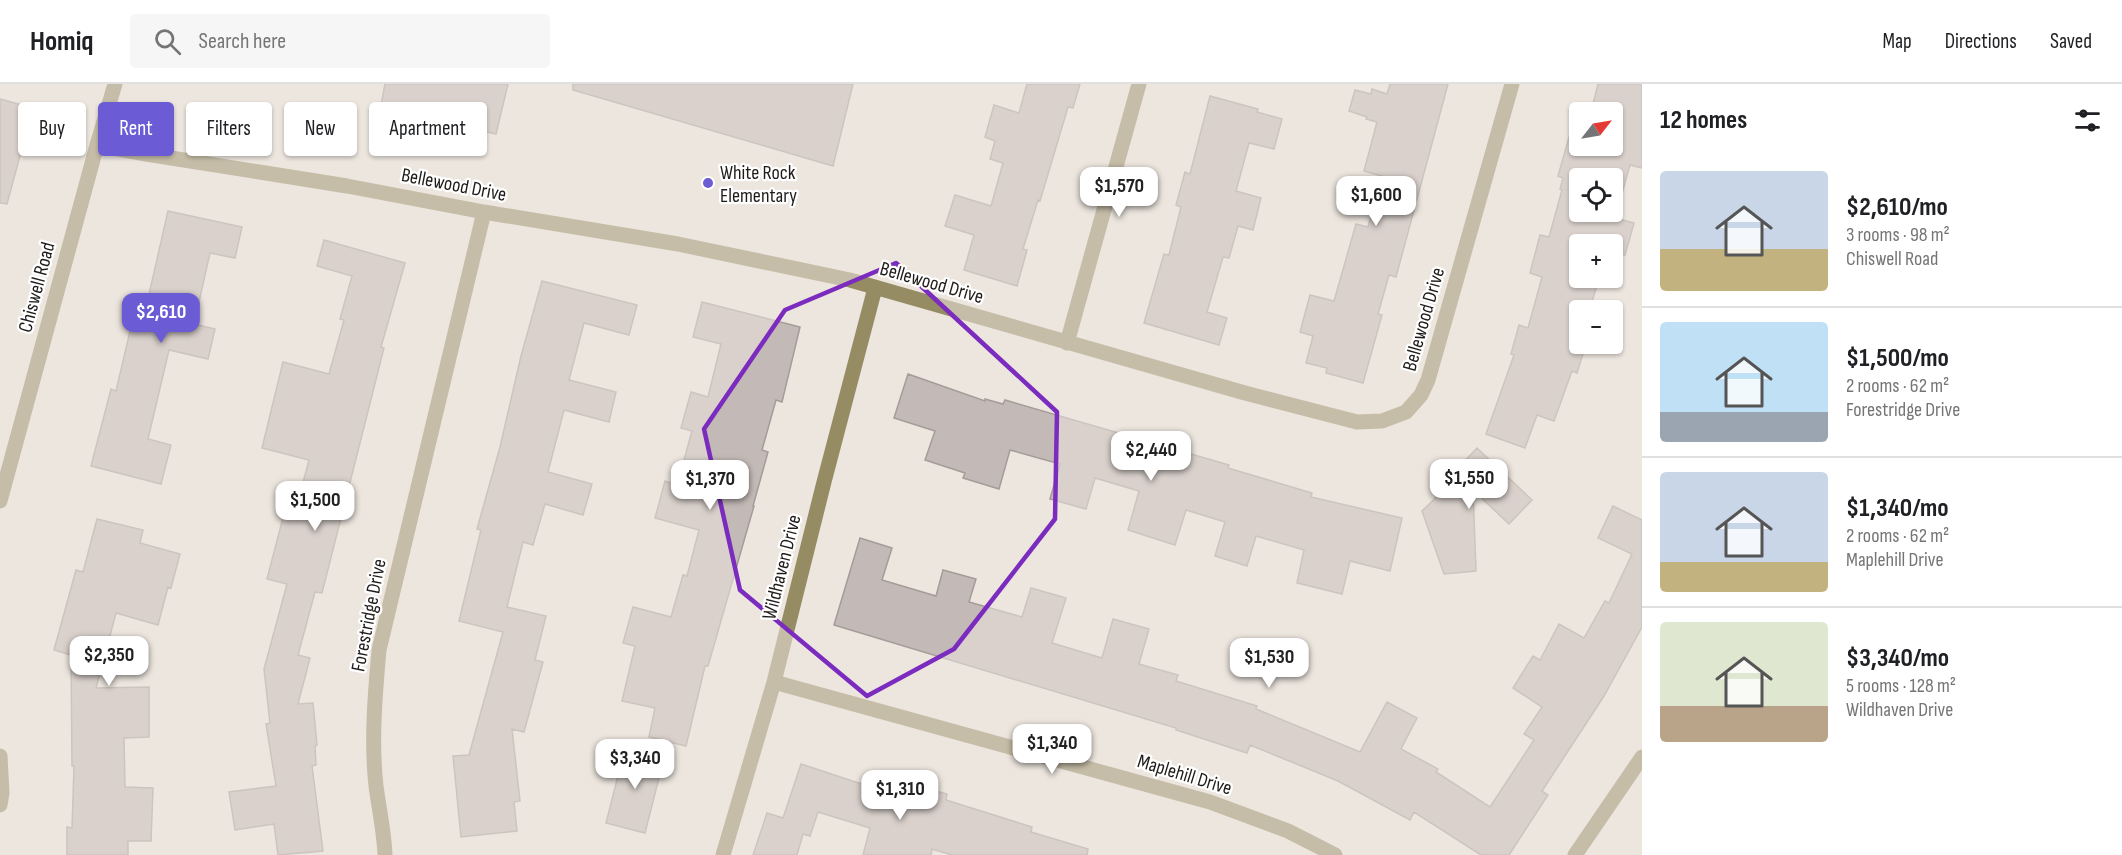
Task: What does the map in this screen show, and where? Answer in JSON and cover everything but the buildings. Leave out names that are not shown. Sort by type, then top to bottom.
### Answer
[{"type":"street","name":"Chiswell Road","points":[[0,501],[115,84]]},
{"type":"street","points":[[1067,343],[1139,84]]},
{"type":"street","name":"Bellewood Drive","points":[[97,145],[678,244],[850,280],[1067,343],[1357,422],[1382,421],[1406,412],[1421,395],[1428,380],[1512,84]]},
{"type":"street","name":"Forestridge Drive","points":[[385,855],[376,784],[374,729],[379,650],[484,212]]},
{"type":"street","name":"Wildhaven Drive","points":[[723,855],[774,681],[875,288]]},
{"type":"street","name":"Maplehill Drive","points":[[774,681],[1210,802],[1288,831],[1335,855]]},
{"type":"street","points":[[0,756],[0,806]]},
{"type":"street","points":[[1575,855],[1642,757]]},
{"type":"highlighted area","points":[[896,263],[1057,412],[1055,519],[954,649],[867,696],[740,590],[704,429],[785,310]]},
{"type":"place","name":"White Rock Elementary","points":[[708,183]]}]
